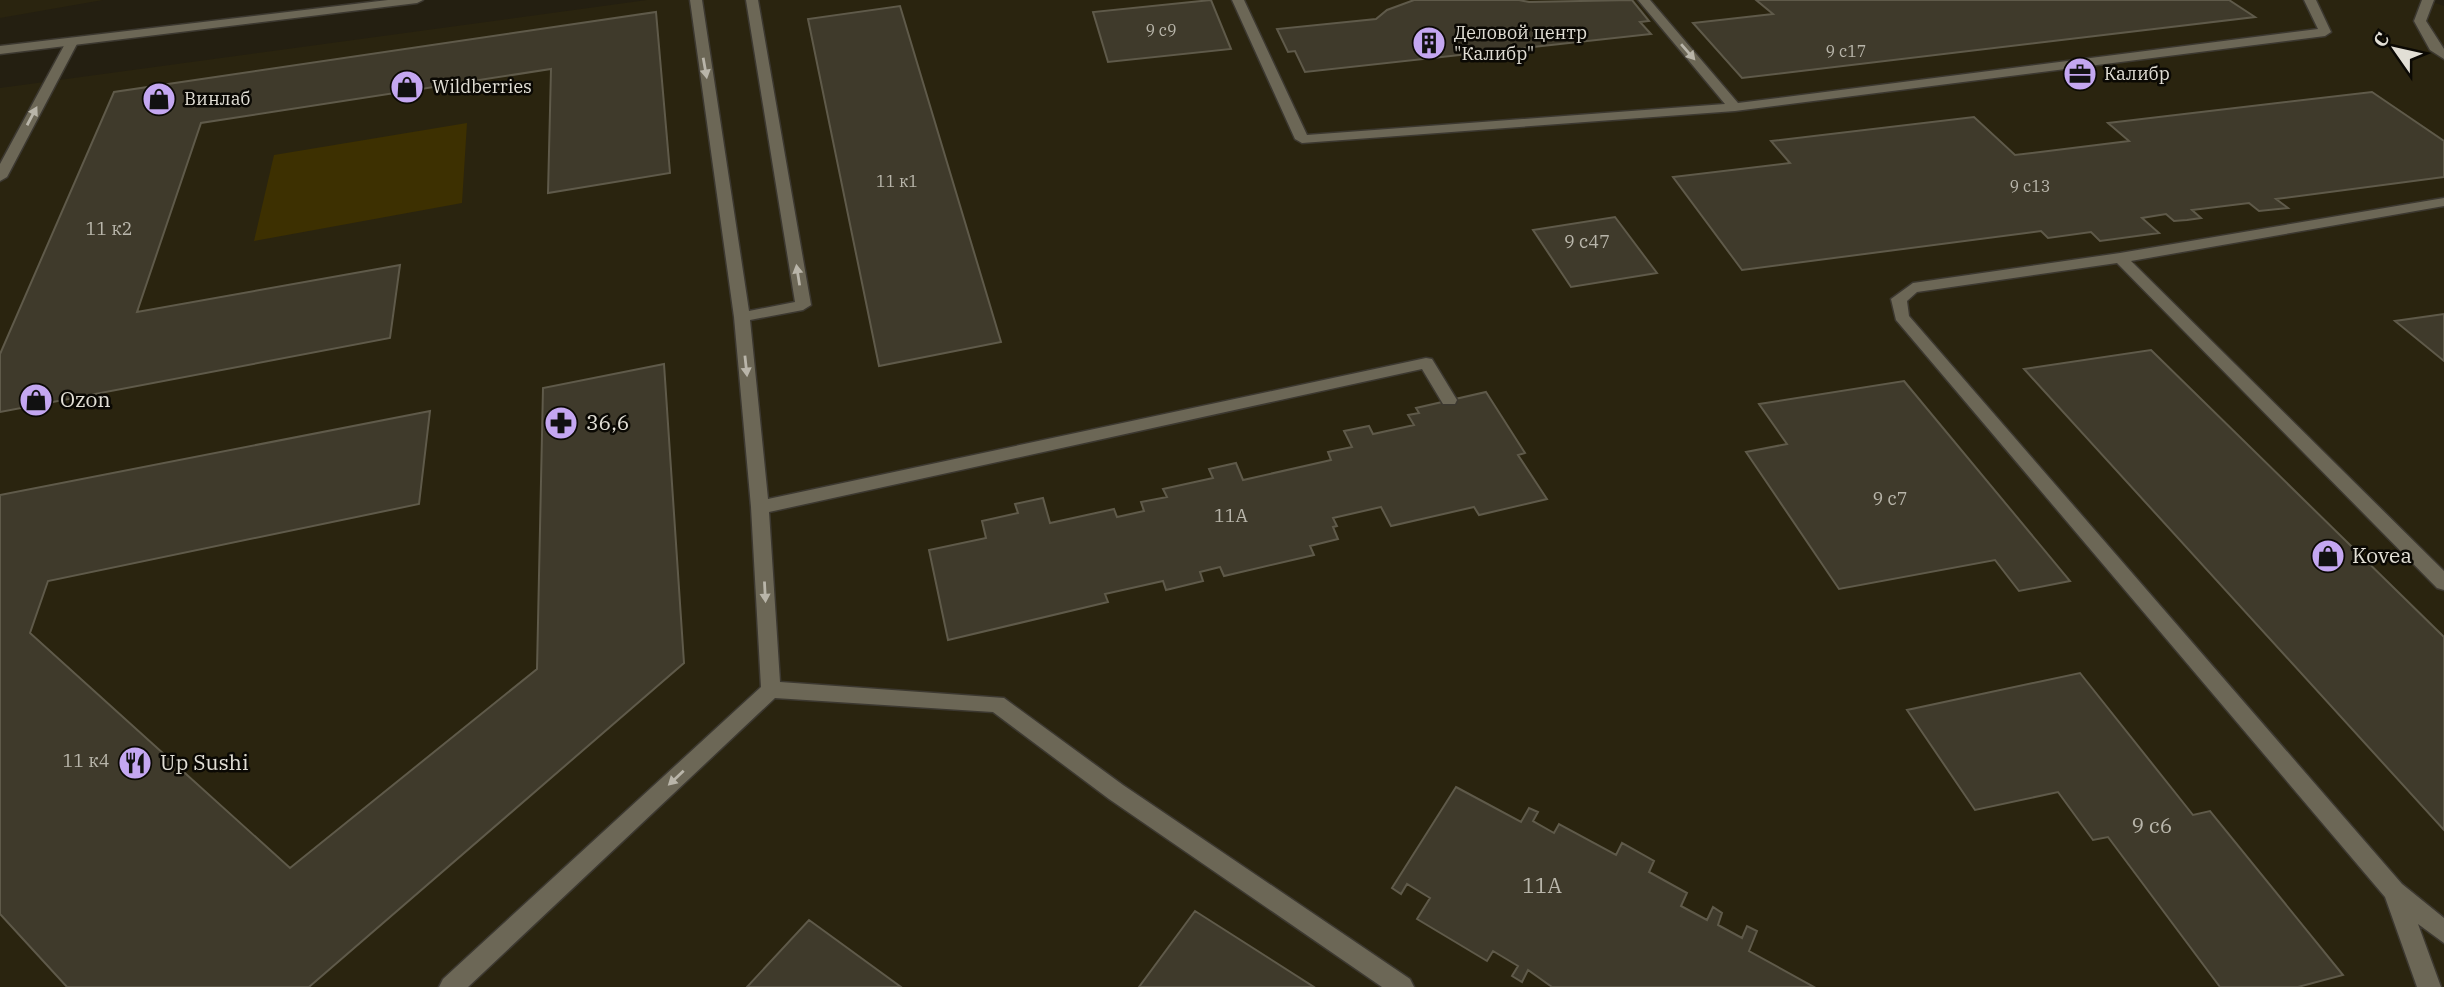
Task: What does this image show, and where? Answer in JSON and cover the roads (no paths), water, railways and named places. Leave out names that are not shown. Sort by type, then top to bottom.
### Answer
[{"type":"street","points":[[0,50],[417,0]]},
{"type":"street","points":[[696,0],[741,317],[760,506],[771,690]]},
{"type":"street","points":[[741,317],[803,306],[752,0]]},
{"type":"street","points":[[1238,0],[1302,139],[1735,107],[2325,32],[2310,0]]},
{"type":"street","points":[[1644,0],[1735,107]]},
{"type":"street","points":[[2428,0],[2420,21],[2434,47],[2444,55]]},
{"type":"street","points":[[0,177],[72,42]]},
{"type":"street","points":[[2444,202],[2120,258],[1913,288],[1899,299],[1901,317],[2394,891],[2444,932]]},
{"type":"street","points":[[2120,258],[2444,583]]},
{"type":"street","points":[[760,506],[1426,363],[1449,400]]},
{"type":"street","points":[[451,987],[771,690],[997,704],[1116,792],[1402,987]]},
{"type":"street","points":[[2394,891],[2429,987]]},
{"type":"place","name":"Деловой центр \"Калибр\"","points":[[1429,43]]},
{"type":"place","name":"Калибр","points":[[2080,74]]},
{"type":"place","name":"Wildberries","points":[[407,87]]},
{"type":"place","name":"Винлаб","points":[[159,99]]},
{"type":"place","name":"Ozon","points":[[36,400]]},
{"type":"place","name":"36,6","points":[[561,423]]},
{"type":"place","name":"Kovea","points":[[2328,556]]},
{"type":"place","name":"Up Sushi","points":[[135,763]]}]
